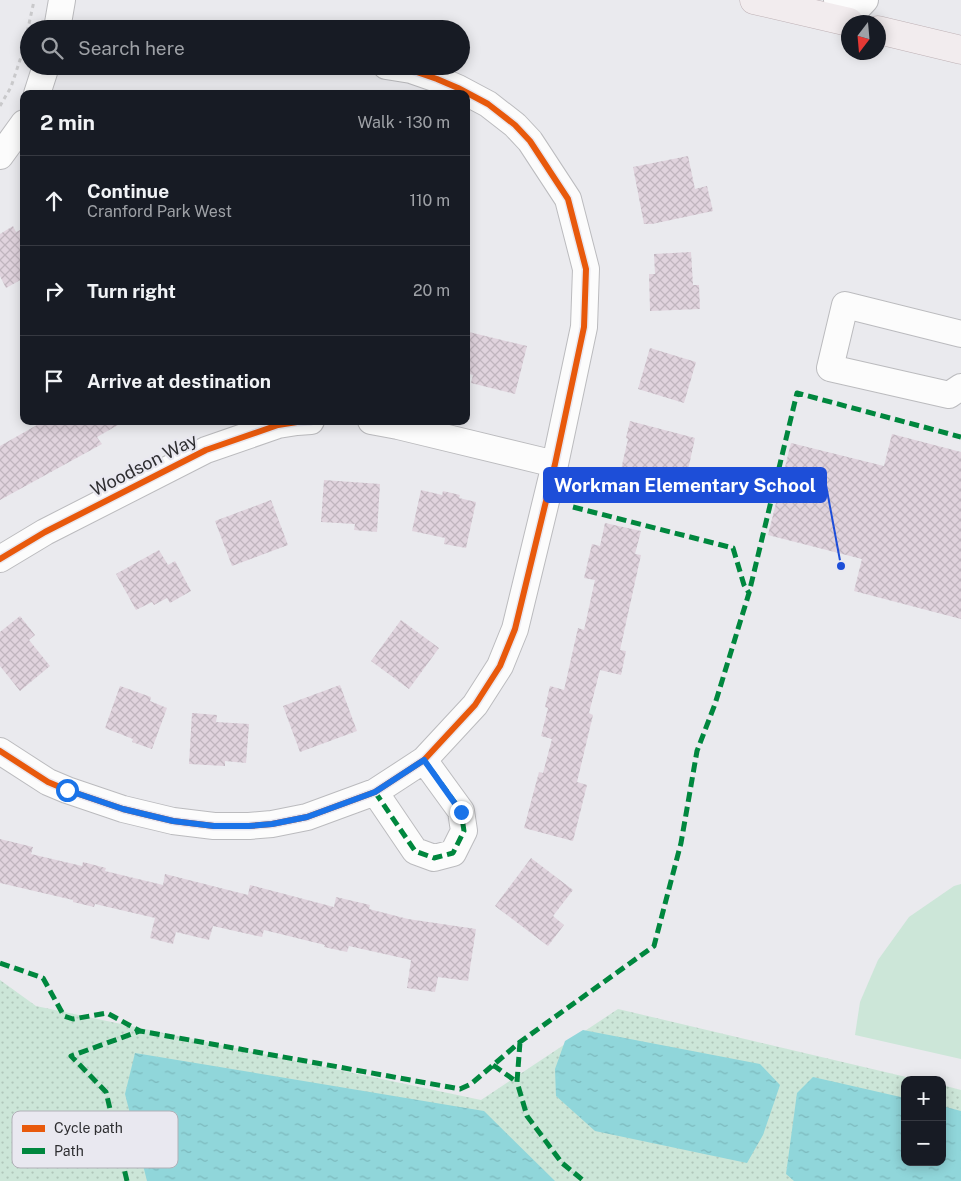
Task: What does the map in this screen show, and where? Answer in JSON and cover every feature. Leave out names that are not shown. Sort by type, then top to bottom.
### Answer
[{"type":"main road","points":[[754,0],[844,15]]},
{"type":"main road","points":[[886,32],[961,50]]},
{"type":"street","points":[[59,20],[62,0]]},
{"type":"street","points":[[844,15],[865,0]]},
{"type":"street","points":[[38,90],[43,75]]},
{"type":"street","points":[[425,75],[461,90]]},
{"type":"street","points":[[0,751],[48,782],[123,809],[173,821],[214,826],[272,824],[307,817],[375,792],[424,760],[475,705],[500,666],[515,629],[556,464],[584,327],[586,269],[568,199],[530,141],[499,112],[470,94]]},
{"type":"street","points":[[0,156],[20,128]]},
{"type":"street","points":[[961,334],[845,305],[830,368],[949,395],[961,387]]},
{"type":"street","name":"Woodson Way","points":[[0,559],[45,532],[206,450],[278,425]]},
{"type":"street","points":[[393,425],[556,464]]},
{"type":"street","points":[[375,792],[415,851],[434,858],[453,853],[464,831],[461,812],[424,760]]},
{"type":"path","points":[[30,20],[34,1]]},
{"type":"path","points":[[0,106],[11,86],[20,60]]},
{"type":"green space","points":[[961,884],[961,1059],[855,1035],[860,1002],[878,960],[909,917],[954,886]]},
{"type":"green space","points":[[0,980],[36,1006],[481,1100],[618,1009],[902,1076],[901,1166],[946,1166],[946,1086],[961,1090],[961,1181],[0,1181]]},
{"type":"water","points":[[583,1030],[760,1064],[780,1085],[763,1135],[747,1163],[595,1131],[556,1096],[555,1069],[565,1041]]},
{"type":"water","points":[[135,1053],[484,1111],[555,1181],[147,1181],[144,1168],[178,1168],[178,1111],[129,1111],[125,1094]]},
{"type":"water","points":[[813,1077],[901,1097],[901,1166],[946,1166],[946,1107],[961,1111],[961,1181],[794,1181],[786,1174],[797,1093]]},
{"type":"building","points":[[688,156],[695,189],[707,186],[713,211],[644,224],[633,167]]},
{"type":"building","points":[[13,226],[16,232],[20,230],[20,280],[6,288],[0,276],[0,234]]},
{"type":"building","points":[[691,252],[693,285],[699,285],[700,309],[650,311],[649,274],[655,274],[654,254]]},
{"type":"building","points":[[470,332],[527,346],[515,394],[471,383],[473,375],[470,374]]},
{"type":"building","points":[[650,348],[696,362],[684,403],[638,389]]},
{"type":"building","points":[[630,421],[695,438],[684,494],[619,478]]},
{"type":"building","points":[[37,425],[118,425],[97,437],[102,444],[0,500],[0,446]]},
{"type":"building","points":[[892,434],[961,452],[961,619],[854,591],[862,559],[768,535],[791,443],[884,466]]},
{"type":"building","points":[[324,480],[380,484],[377,532],[354,530],[355,524],[321,522]]},
{"type":"building","points":[[421,490],[442,495],[443,491],[460,495],[459,498],[476,502],[466,548],[444,544],[445,538],[412,531]]},
{"type":"building","points":[[271,500],[288,545],[232,566],[215,521]]},
{"type":"building","points":[[605,523],[641,531],[635,554],[641,555],[620,650],[626,651],[621,675],[600,670],[589,713],[593,715],[577,782],[587,785],[573,841],[524,828],[539,772],[543,773],[552,739],[541,736],[548,708],[545,707],[550,686],[564,690],[578,628],[584,630],[595,580],[584,578],[592,544],[600,546]]},
{"type":"building","points":[[159,550],[168,565],[175,561],[191,591],[170,603],[167,598],[154,605],[152,602],[136,610],[116,574]]},
{"type":"building","points":[[20,616],[35,635],[29,640],[50,666],[20,691],[0,666],[0,632]]},
{"type":"building","points":[[401,620],[439,648],[409,689],[371,661]]},
{"type":"building","points":[[340,685],[357,731],[300,752],[283,706]]},
{"type":"building","points":[[120,686],[151,697],[150,701],[167,708],[152,749],[132,742],[133,739],[105,728]]},
{"type":"building","points":[[192,713],[217,715],[216,722],[249,724],[246,763],[225,761],[225,766],[189,764]]},
{"type":"building","points":[[0,839],[33,847],[31,854],[82,866],[83,862],[106,868],[105,871],[163,885],[165,874],[248,895],[250,885],[334,907],[336,897],[370,905],[369,909],[408,919],[476,929],[468,981],[438,977],[435,992],[407,988],[411,960],[349,946],[347,952],[264,930],[262,937],[213,926],[209,940],[176,932],[173,944],[150,938],[155,918],[95,904],[94,907],[73,902],[73,900],[0,883]]},
{"type":"building","points":[[531,858],[573,890],[553,916],[564,925],[548,946],[495,906]]},
{"type":"marked path","points":[[110,1111],[106,1092],[71,1056],[140,1031],[460,1089],[471,1084],[520,1042],[654,946],[681,843],[697,751],[715,704],[749,593],[797,393],[961,437]]},
{"type":"marked path","points":[[573,507],[733,548],[744,585],[749,593]]},
{"type":"marked path","points":[[375,792],[415,851],[434,858],[453,853],[464,831],[461,811],[424,760]]},
{"type":"marked path","points":[[0,963],[43,978],[64,1016],[73,1019],[107,1013],[140,1031]]},
{"type":"marked path","points":[[520,1042],[517,1082],[527,1116],[562,1163],[584,1181]]},
{"type":"marked path","points":[[493,1065],[517,1082]]},
{"type":"marked path","points":[[124,1168],[127,1181]]},
{"type":"cycle path","points":[[425,75],[462,90]]},
{"type":"cycle path","points":[[0,751],[48,782],[123,809],[173,821],[214,826],[272,824],[307,817],[375,792],[424,760],[475,705],[500,666],[515,629],[555,464],[584,327],[586,269],[568,199],[530,141],[515,125],[488,104],[470,94]]},
{"type":"cycle path","points":[[0,559],[45,532],[206,450],[278,425]]},
{"type":"place","name":"Workman Elementary School","points":[[841,566]]},
{"type":"route","points":[[67,790],[123,809],[173,821],[214,826],[249,826],[272,824],[307,817],[375,792],[424,760],[461,812]]}]
